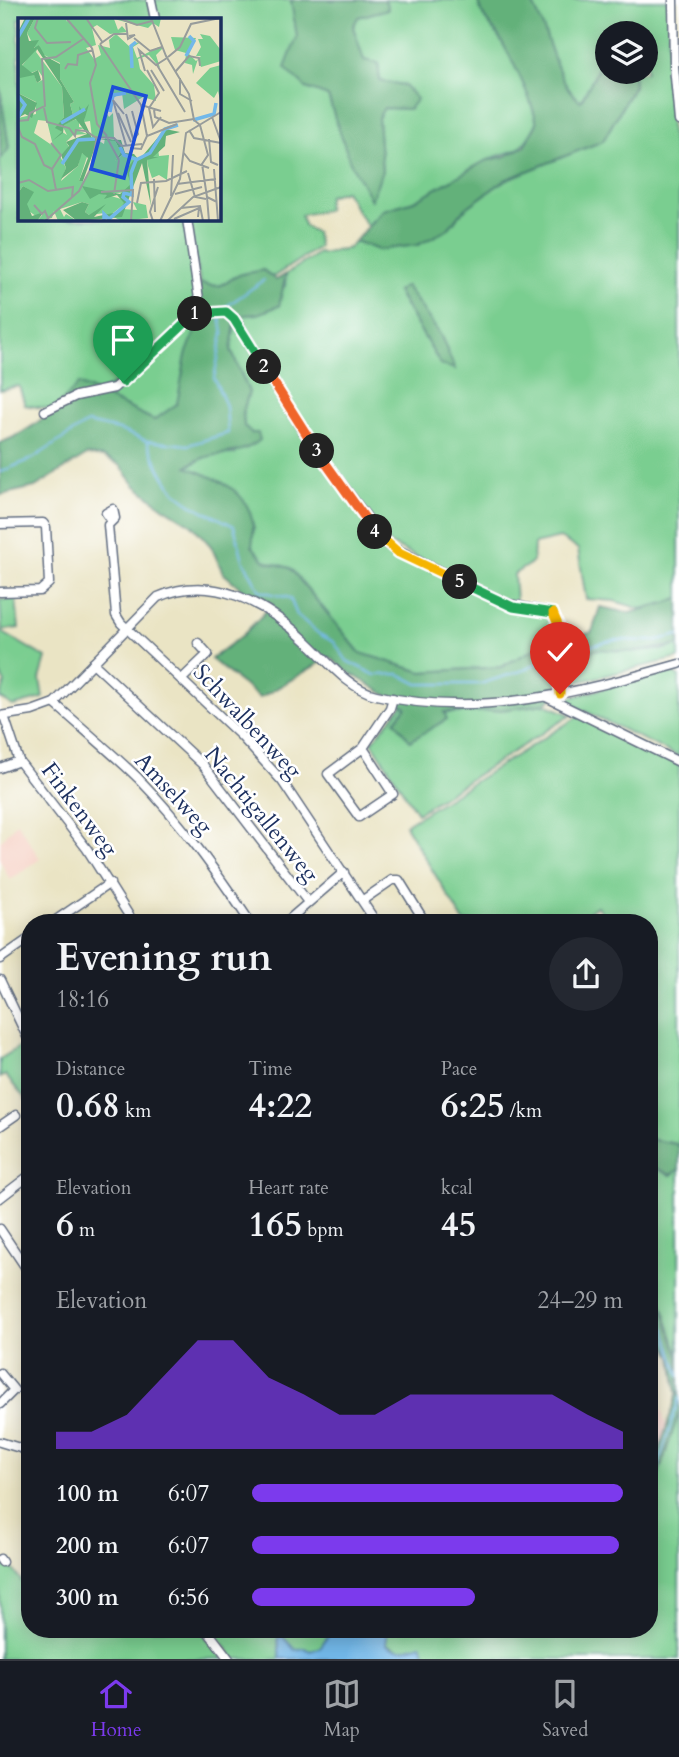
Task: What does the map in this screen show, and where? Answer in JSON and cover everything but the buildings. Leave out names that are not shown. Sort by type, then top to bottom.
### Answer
[{"type":"street","points":[[151,0],[155,18]]},
{"type":"street","points":[[673,0],[674,66],[679,121]]},
{"type":"street","points":[[187,220],[200,314]]},
{"type":"street","points":[[45,411],[76,396],[114,388],[200,314],[226,312],[234,319],[310,442],[378,536],[399,553],[504,603],[552,613],[560,629],[560,694]]},
{"type":"street","points":[[111,520],[108,525],[116,615],[125,626]]},
{"type":"street","points":[[0,524],[40,522],[46,527],[49,583],[40,591],[0,592]]},
{"type":"street","points":[[2,716],[32,711],[54,702],[125,626],[158,597],[174,590],[207,586],[256,604],[303,638],[351,683],[372,694],[393,698],[491,705],[560,694],[679,664]]},
{"type":"street","name":"Schwalbenweg","points":[[125,626],[241,736],[282,781],[371,914]]},
{"type":"street","points":[[182,679],[208,654],[198,643]]},
{"type":"street","name":"Nachtigallenweg","points":[[93,663],[203,765],[308,902]]},
{"type":"street","points":[[546,697],[679,761]]},
{"type":"street","points":[[363,748],[393,794],[359,817],[328,774],[363,748],[390,708],[393,698]]},
{"type":"street","name":"Amselweg","points":[[54,702],[137,778],[173,817],[207,858],[245,914]]},
{"type":"street","name":"Finkenweg","points":[[2,716],[19,761],[110,883],[128,914]]},
{"type":"street","points":[[0,768],[19,761]]},
{"type":"street","points":[[295,914],[344,872]]},
{"type":"street","points":[[363,900],[392,880],[399,880],[420,914]]},
{"type":"street","points":[[65,914],[110,883]]},
{"type":"street","points":[[0,959],[21,944]]},
{"type":"street","points":[[0,980],[21,1024]]},
{"type":"street","points":[[0,1126],[16,1115]]},
{"type":"street","points":[[0,1198],[21,1182]]},
{"type":"street","points":[[0,1228],[21,1260]]},
{"type":"street","points":[[0,1373],[14,1390],[0,1405]]},
{"type":"street","points":[[0,1442],[21,1448]]},
{"type":"street","points":[[213,1638],[229,1659]]},
{"type":"shaded area","points":[[17,822],[40,859],[10,880],[0,860],[0,842]]},
{"type":"shaded area","points":[[661,1408],[667,1430],[658,1456],[658,1409]]},
{"type":"green space","points":[[0,0],[149,0],[153,18],[18,18],[18,220],[184,220],[196,282],[194,306],[189,317],[122,382],[55,410],[25,405],[19,386],[0,390],[0,160],[9,148],[0,89]]},
{"type":"green space","points":[[153,0],[291,0],[306,88],[328,96],[337,125],[371,200],[382,171],[378,118],[383,108],[409,109],[404,85],[380,81],[378,63],[364,61],[353,27],[358,17],[388,9],[385,0],[478,0],[484,17],[518,71],[537,123],[519,148],[484,162],[410,203],[386,211],[367,226],[345,191],[328,196],[327,210],[301,215],[304,225],[316,233],[319,247],[273,277],[263,270],[239,275],[222,285],[200,283],[189,220],[220,220],[220,18],[158,18]]},
{"type":"green space","points":[[291,0],[385,0],[388,9],[358,17],[353,27],[364,60],[378,63],[380,81],[404,85],[417,99],[409,109],[384,108],[378,118],[382,171],[371,200],[350,162],[328,96],[306,88],[285,68],[297,37]]},
{"type":"green space","points":[[478,0],[530,0],[537,11],[564,82],[581,101],[595,74],[595,84],[634,85],[603,141],[505,180],[465,209],[447,230],[418,245],[378,250],[355,241],[383,210],[414,201],[485,161],[506,156],[525,146],[537,123],[531,102],[499,36],[479,6]]},
{"type":"green space","points":[[530,0],[668,0],[670,125],[679,176],[679,599],[641,609],[614,601],[586,599],[578,549],[560,538],[534,544],[533,562],[514,574],[516,602],[505,601],[389,543],[310,437],[236,316],[257,314],[285,286],[286,274],[320,252],[321,254],[349,248],[355,241],[365,245],[447,230],[465,209],[505,180],[603,141],[634,84],[658,84],[658,21],[595,21],[595,75],[581,102],[564,82]],"holes":[[[406,286],[441,336],[454,368],[441,365],[397,292]]]},
{"type":"green space","points":[[0,89],[9,148],[0,160]]},
{"type":"green space","points":[[263,270],[276,280],[286,274],[279,306],[257,314],[236,316],[231,350],[249,392],[243,412],[244,426],[251,433],[258,433],[260,440],[242,450],[204,458],[187,467],[227,485],[238,493],[251,515],[252,546],[265,561],[290,568],[360,653],[422,672],[501,667],[540,646],[556,645],[558,692],[545,704],[493,711],[444,712],[447,719],[410,741],[395,721],[406,707],[345,670],[330,657],[260,698],[211,659],[243,635],[273,604],[244,591],[223,573],[211,546],[192,525],[135,485],[120,465],[104,457],[87,455],[35,487],[0,495],[0,443],[33,426],[79,384],[154,420],[177,404],[186,355],[196,329],[194,320],[200,283],[222,285],[239,275]]},
{"type":"green space","points":[[406,286],[441,336],[455,369],[441,365],[397,291]]},
{"type":"green space","points":[[194,320],[196,329],[177,404],[154,421],[101,394]]},
{"type":"green space","points":[[235,324],[308,443],[386,548],[503,606],[550,616],[557,629],[556,645],[540,646],[501,667],[422,672],[360,653],[290,568],[264,561],[251,546],[254,528],[249,511],[187,467],[209,455],[235,454],[251,433],[244,426],[243,412],[249,392],[231,350]]},
{"type":"green space","points":[[16,599],[19,628],[2,630],[0,600]]},
{"type":"green space","points":[[679,599],[679,645],[634,652],[598,649],[564,659],[563,642],[592,632],[600,607],[630,613]]},
{"type":"green space","points":[[0,631],[46,658],[40,679],[43,698],[13,706],[0,698],[5,683],[0,674]]},
{"type":"green space","points":[[679,645],[679,658],[565,685],[564,659],[598,649],[662,650]]},
{"type":"green space","points":[[658,673],[673,673],[679,677],[679,757],[562,700]]},
{"type":"green space","points":[[545,704],[571,715],[417,813],[372,742],[402,705],[415,710],[451,713]]},
{"type":"green space","points":[[579,716],[679,765],[679,1148],[676,1144],[658,1141],[658,914],[602,914],[597,906],[590,914],[459,914],[405,825]]},
{"type":"green space","points":[[21,1046],[21,1094],[5,1075],[0,1078],[0,1059]]},
{"type":"green space","points":[[658,1141],[676,1144],[679,1148],[679,1169],[671,1175],[658,1169]]},
{"type":"green space","points":[[658,1169],[671,1175],[679,1169],[679,1357],[658,1293]]},
{"type":"green space","points":[[658,1293],[679,1357],[679,1412],[658,1476],[658,1454],[677,1394],[672,1357],[658,1330]]},
{"type":"green space","points":[[679,1412],[679,1659],[428,1659],[421,1645],[401,1650],[386,1644],[387,1638],[658,1638],[658,1476]]},
{"type":"green space","points":[[9,1564],[21,1580],[21,1638],[207,1638],[223,1659],[0,1659],[0,1568]]},
{"type":"green space","points":[[219,1638],[278,1638],[280,1659],[235,1659]]},
{"type":"green space","points":[[284,1638],[326,1638],[320,1648],[310,1651],[305,1648],[295,1650]]},
{"type":"water","points":[[278,1638],[284,1638],[295,1650],[305,1648],[310,1651],[320,1648],[326,1638],[387,1638],[386,1644],[398,1649],[421,1644],[428,1659],[280,1659]]},
{"type":"waterway","points":[[224,308],[264,280]]},
{"type":"waterway","points":[[148,441],[188,445],[228,433],[226,406],[214,378],[223,333],[220,316]]},
{"type":"waterway","points":[[0,472],[32,459],[87,423],[119,430],[147,441],[163,476],[179,495],[234,526],[243,560],[260,591],[290,598],[297,615],[319,634],[334,642],[347,661],[375,675],[399,674],[418,684],[480,684],[524,670],[558,653]]},
{"type":"waterway","points":[[563,652],[615,640],[654,641],[679,635]]},
{"type":"waterway","points":[[658,1307],[679,1376]]},
{"type":"waterway","points":[[658,1467],[679,1398]]},
{"type":"route","points":[[123,382],[196,313],[226,312],[234,319],[279,388],[310,442],[378,536],[399,553],[504,603],[513,607],[546,610],[557,618],[560,629],[560,694]]}]
